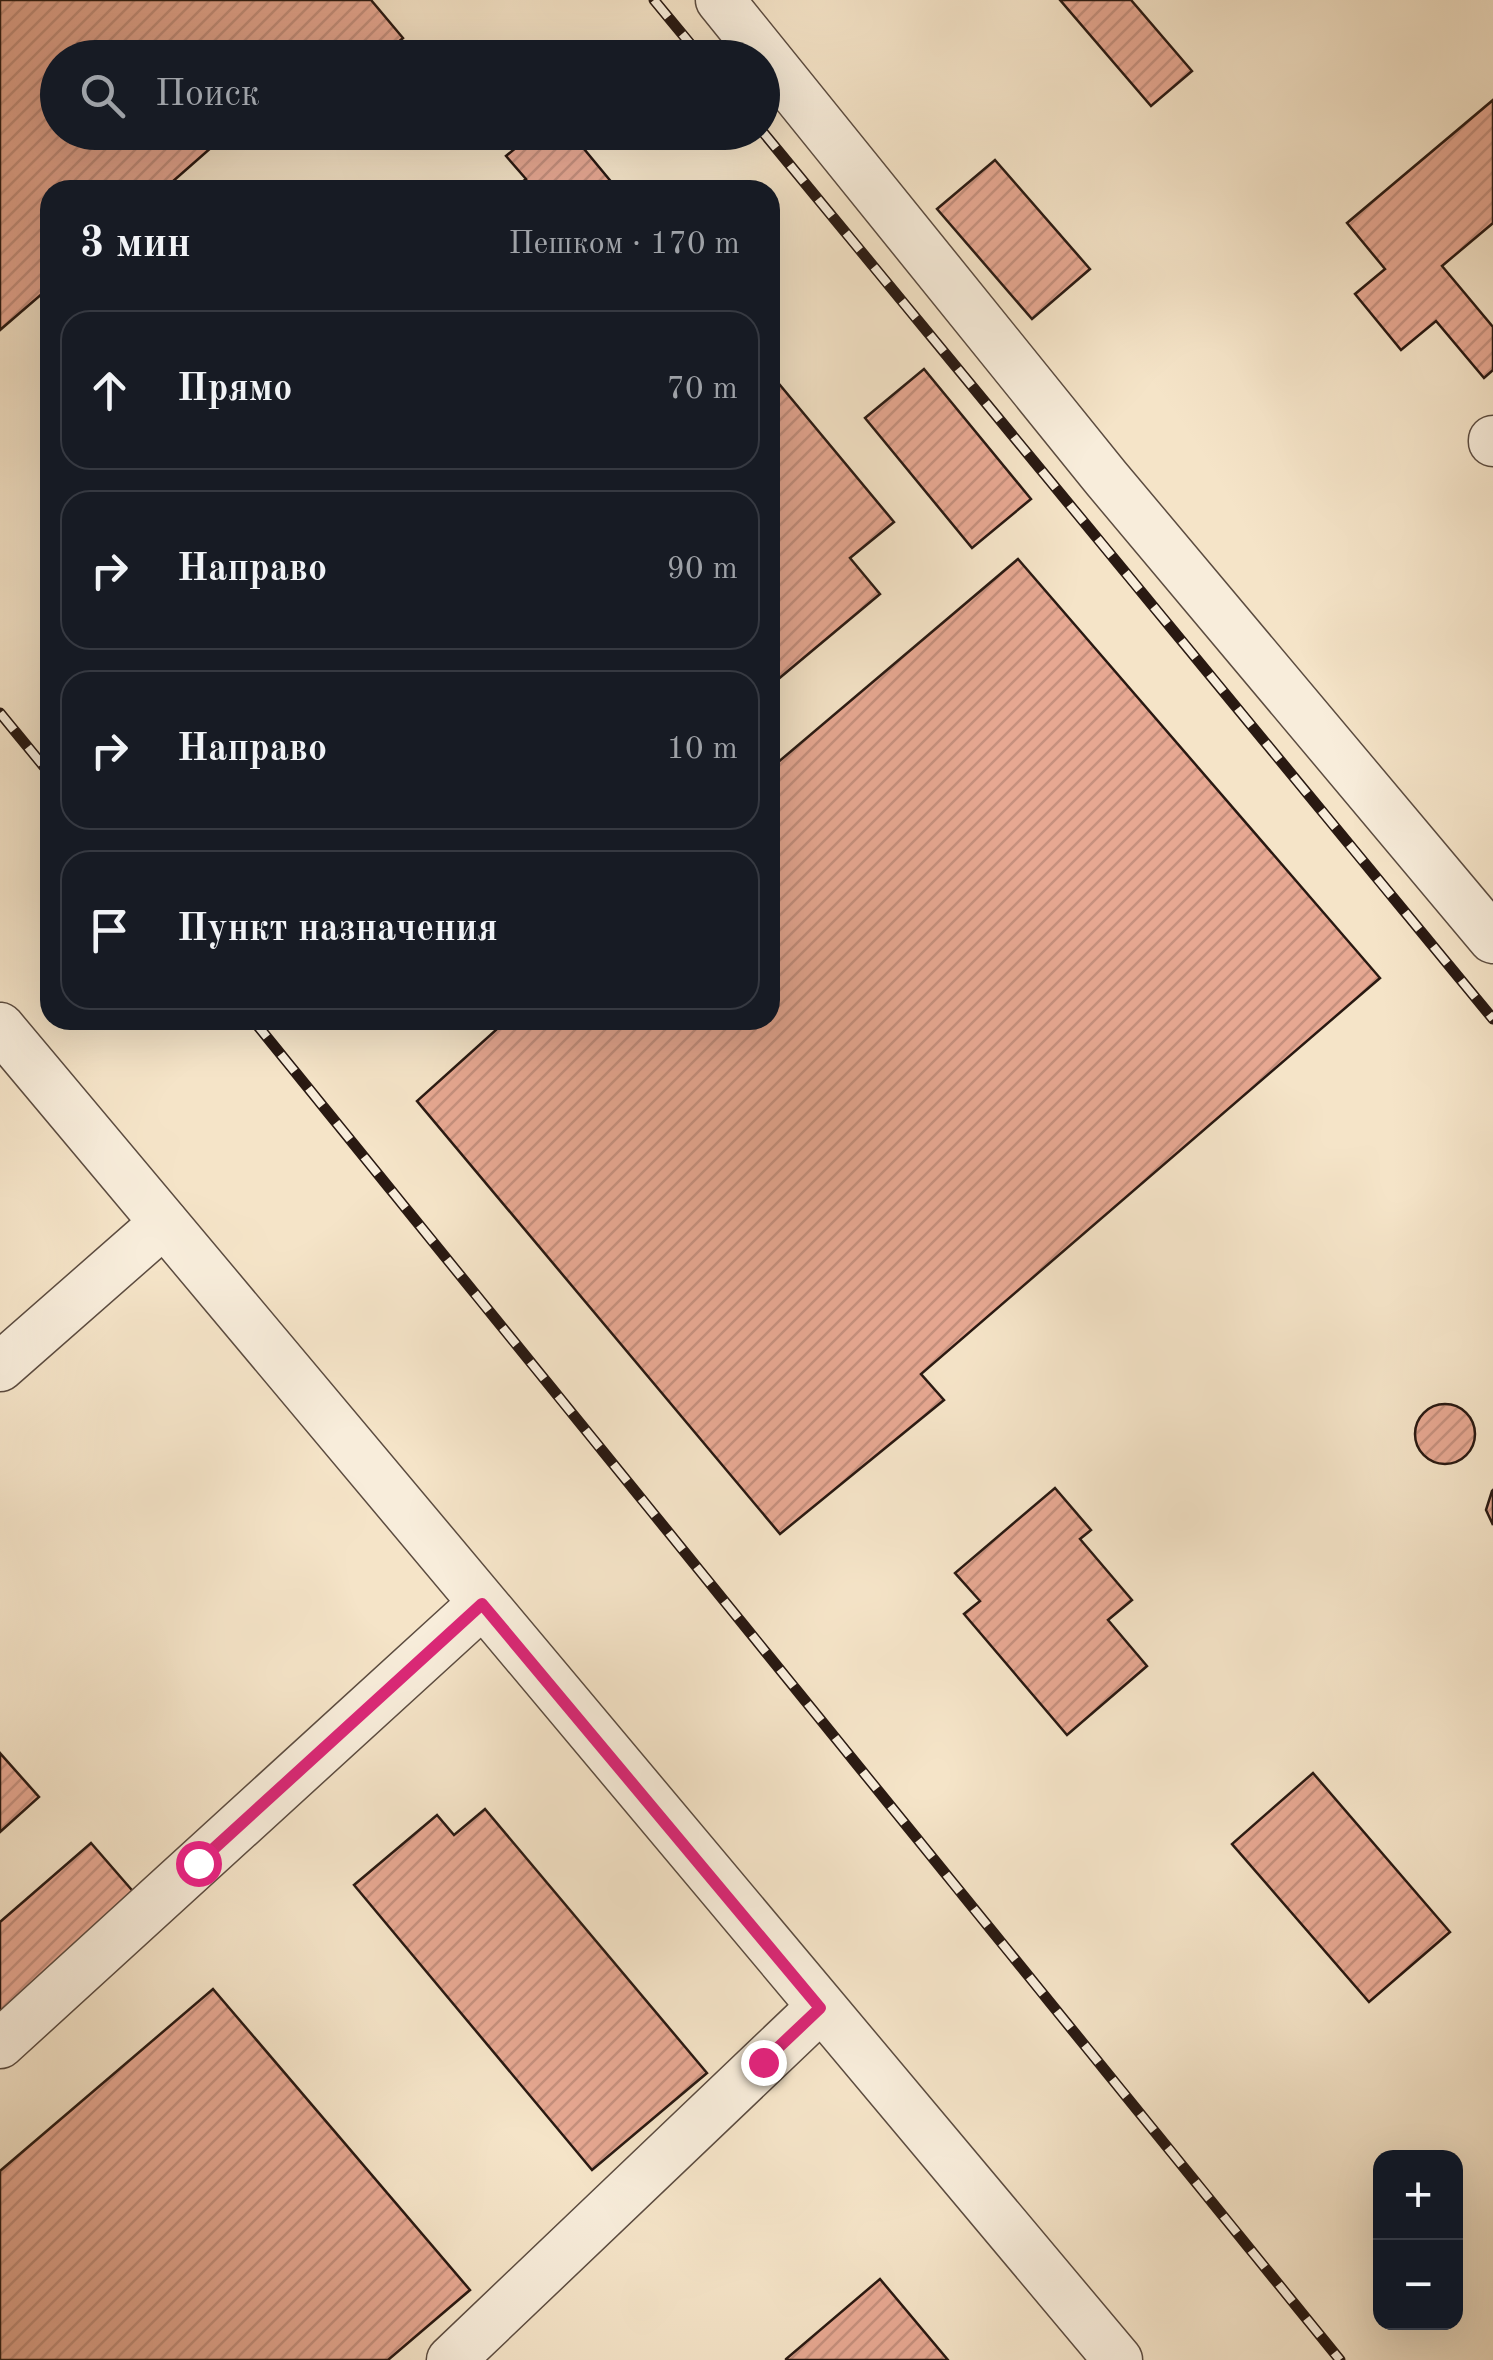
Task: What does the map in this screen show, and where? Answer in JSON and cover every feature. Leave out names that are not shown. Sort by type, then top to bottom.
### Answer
[{"type":"lane","points":[[720,0],[752,40]]},
{"type":"lane","points":[[780,74],[1106,478],[1493,939]]},
{"type":"lane","points":[[0,1027],[1118,2360]]},
{"type":"lane","points":[[0,1367],[164,1223]]},
{"type":"lane","points":[[0,2044],[482,1604]]},
{"type":"lane","points":[[451,2360],[820,2008]]},
{"type":"building","points":[[0,0],[371,0],[403,38],[40,40],[40,150],[209,150],[174,180],[40,180],[40,296],[0,330]]},
{"type":"building","points":[[1060,0],[1131,0],[1192,71],[1151,106]]},
{"type":"building","points":[[1493,100],[1493,223],[1442,266],[1493,327],[1493,370],[1484,378],[1436,321],[1401,350],[1355,294],[1385,269],[1347,223]]},
{"type":"building","points":[[513,150],[585,150],[610,180],[525,180],[506,156]]},
{"type":"building","points":[[995,160],[1090,269],[1032,319],[937,209]]},
{"type":"building","points":[[924,369],[1031,499],[972,548],[865,418]]},
{"type":"building","points":[[780,385],[894,522],[850,558],[880,594],[780,678]]},
{"type":"building","points":[[1018,559],[1380,978],[921,1374],[944,1400],[780,1534],[417,1101],[496,1030],[780,1030],[780,761]]},
{"type":"building","points":[[1445,1404],[1466,1413],[1475,1434],[1466,1455],[1445,1464],[1424,1455],[1415,1434],[1424,1413]]},
{"type":"building","points":[[1055,1488],[1091,1530],[1080,1539],[1132,1600],[1108,1620],[1147,1666],[1067,1735],[964,1614],[980,1601],[955,1573]]},
{"type":"building","points":[[1493,1490],[1493,1525],[1486,1510]]},
{"type":"building","points":[[0,1753],[39,1797],[0,1832]]},
{"type":"building","points":[[1313,1773],[1450,1932],[1369,2002],[1232,1844]]},
{"type":"building","points":[[485,1809],[707,2073],[592,2170],[354,1885],[437,1815],[454,1835]]},
{"type":"building","points":[[91,1843],[144,1904],[0,2027],[0,1922]]},
{"type":"building","points":[[213,1989],[470,2290],[388,2360],[0,2360],[0,2171]]},
{"type":"building","points":[[880,2279],[948,2360],[786,2360],[786,2359]]},
{"type":"railway","points":[[654,0],[687,40]]},
{"type":"railway","points":[[778,150],[1493,1019]]},
{"type":"railway","points":[[0,713],[40,762]]},
{"type":"railway","points":[[261,1030],[1340,2360]]},
{"type":"route","points":[[198,1863],[482,1604],[820,2008],[763,2062]]}]
